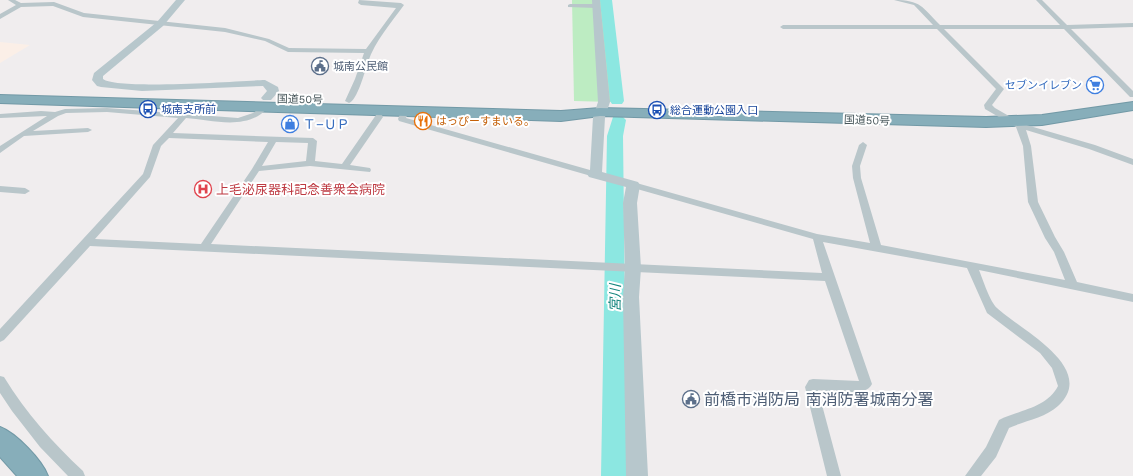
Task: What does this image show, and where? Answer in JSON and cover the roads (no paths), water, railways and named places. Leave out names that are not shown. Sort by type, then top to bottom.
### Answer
[{"type":"highway","name":"国道50号","points":[[0,91],[404,111],[561,116],[600,112]]},
{"type":"highway","name":"国道50号","points":[[0,99],[265,103],[349,100],[559,106],[600,112],[1016,124],[1133,106]]},
{"type":"highway","points":[[0,439],[35,476]]},
{"type":"street","points":[[11,0],[20,5]]},
{"type":"street","points":[[0,116],[40,113],[55,114],[79,110],[185,115],[238,120],[256,114],[273,90],[272,87],[265,83],[206,86],[136,86],[101,84],[97,80],[98,75],[160,24],[181,0]]},
{"type":"street","points":[[349,100],[359,79],[368,51],[401,5],[361,3],[362,0]]},
{"type":"street","points":[[898,0],[915,3],[1000,89],[988,107],[1016,124],[1133,162]]},
{"type":"street","points":[[1038,0],[1133,95]]},
{"type":"street","points":[[0,17],[20,5],[62,1]]},
{"type":"street","points":[[52,3],[83,15],[160,24],[208,27],[243,33],[267,40],[288,50],[368,51]]},
{"type":"street","points":[[570,6],[593,3],[604,102],[600,112],[597,170],[599,175]]},
{"type":"street","points":[[783,27],[1065,27],[1133,25]]},
{"type":"street","points":[[404,111],[402,119],[628,184],[817,236],[1073,285],[1133,298]]},
{"type":"street","points":[[0,150],[22,134],[55,114]]},
{"type":"street","points":[[0,337],[147,175],[157,145],[185,115]]},
{"type":"street","points":[[344,167],[379,117]]},
{"type":"street","points":[[1016,124],[1027,146],[1033,202],[1050,238],[1059,252],[1073,285]]},
{"type":"street","points":[[22,134],[88,130]]},
{"type":"street","points":[[167,134],[313,142],[310,163]]},
{"type":"street","points":[[204,248],[273,140]]},
{"type":"street","points":[[863,145],[856,166],[857,178],[876,247]]},
{"type":"street","points":[[256,168],[310,163],[367,170]]},
{"type":"street","points":[[628,184],[630,203],[629,268],[637,476]]},
{"type":"street","points":[[0,189],[25,191]]},
{"type":"street","points":[[817,236],[829,277],[866,384],[861,387],[814,384],[812,388],[834,476]]},
{"type":"street","points":[[87,242],[829,277]]},
{"type":"street","points":[[971,265],[991,310],[1044,350],[1056,365],[1062,376],[1064,386],[1056,399],[1040,412],[1018,417],[1004,424],[992,452],[972,476]]},
{"type":"street","points":[[0,381],[22,418],[52,451],[78,476]]},
{"type":"waterway","name":"宮川","points":[[606,0],[617,101]]},
{"type":"waterway","name":"宮川","points":[[614,476],[615,136],[618,120]]},
{"type":"place","name":"城南公民館","points":[[320,66]]},
{"type":"place","name":"セブンイレブン","points":[[1095,85]]},
{"type":"place","name":"城南支所前","points":[[148,109]]},
{"type":"place","name":"総合運動公園入口","points":[[657,110]]},
{"type":"place","name":"はっぴーすまいる。","points":[[423,121]]},
{"type":"place","name":"Ｔ−ＵＰ","points":[[290,124]]},
{"type":"place","name":"上毛泌尿器科記念善衆会病院","points":[[203,189]]},
{"type":"place","name":"前橋市消防局 南消防署城南分署","points":[[691,399]]}]
